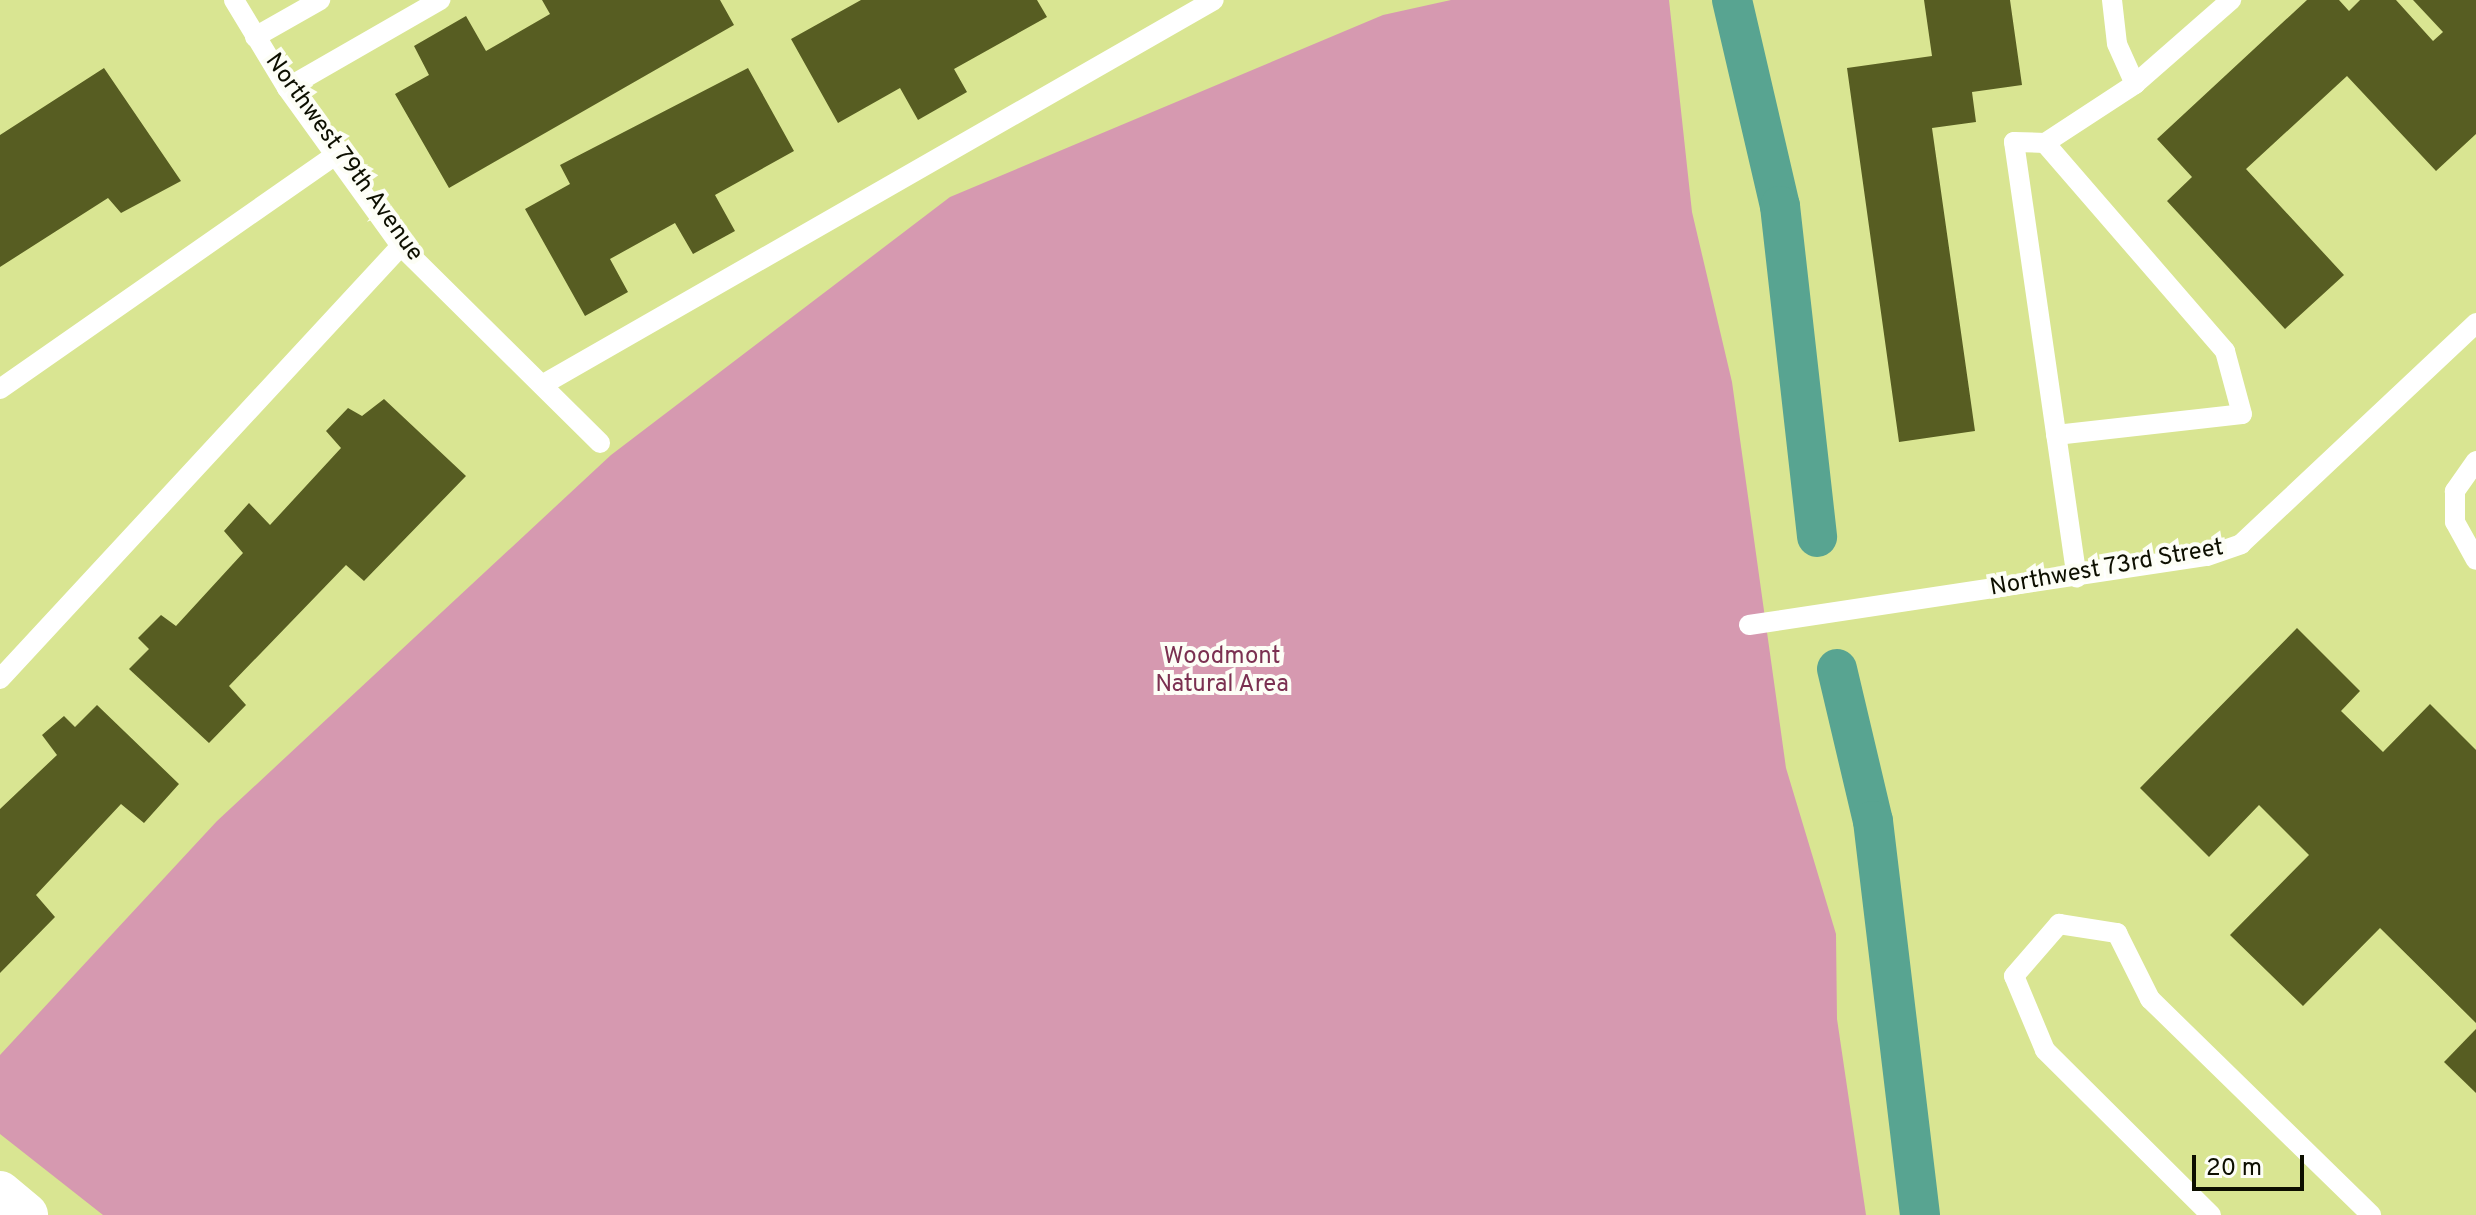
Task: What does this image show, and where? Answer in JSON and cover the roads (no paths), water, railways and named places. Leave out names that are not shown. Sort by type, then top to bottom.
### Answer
[{"type":"street","points":[[0,1193],[26,1215]]},
{"type":"lane","name":"Northwest 79th Avenue","points":[[234,0],[287,88],[401,246],[600,443]]},
{"type":"lane","points":[[255,37],[320,0]]},
{"type":"lane","points":[[287,88],[440,0]]},
{"type":"lane","points":[[542,385],[1214,0]]},
{"type":"lane","points":[[2112,0],[2117,44],[2135,84]]},
{"type":"lane","points":[[2077,577],[2014,142],[2045,143],[2135,84],[2215,7],[2231,0]]},
{"type":"lane","points":[[2045,143],[2225,351],[2242,414],[2056,435]]},
{"type":"lane","points":[[0,389],[336,155]]},
{"type":"lane","points":[[0,679],[401,246]]},
{"type":"lane","name":"Northwest 73rd Street","points":[[1749,625],[2077,577],[2241,544],[2476,323]]},
{"type":"lane","points":[[2476,461],[2455,491],[2455,522],[2476,560]]},
{"type":"lane","points":[[2211,1215],[2045,1050],[2014,976],[2059,924],[2117,933],[2150,999],[2371,1215]]},
{"type":"waterway","points":[[1732,0],[1780,206],[1817,537]]},
{"type":"waterway","points":[[1837,669],[1873,821],[1920,1215]]},
{"type":"park label","name":"Woodmont Natural Area","points":[[1222,672]]}]
